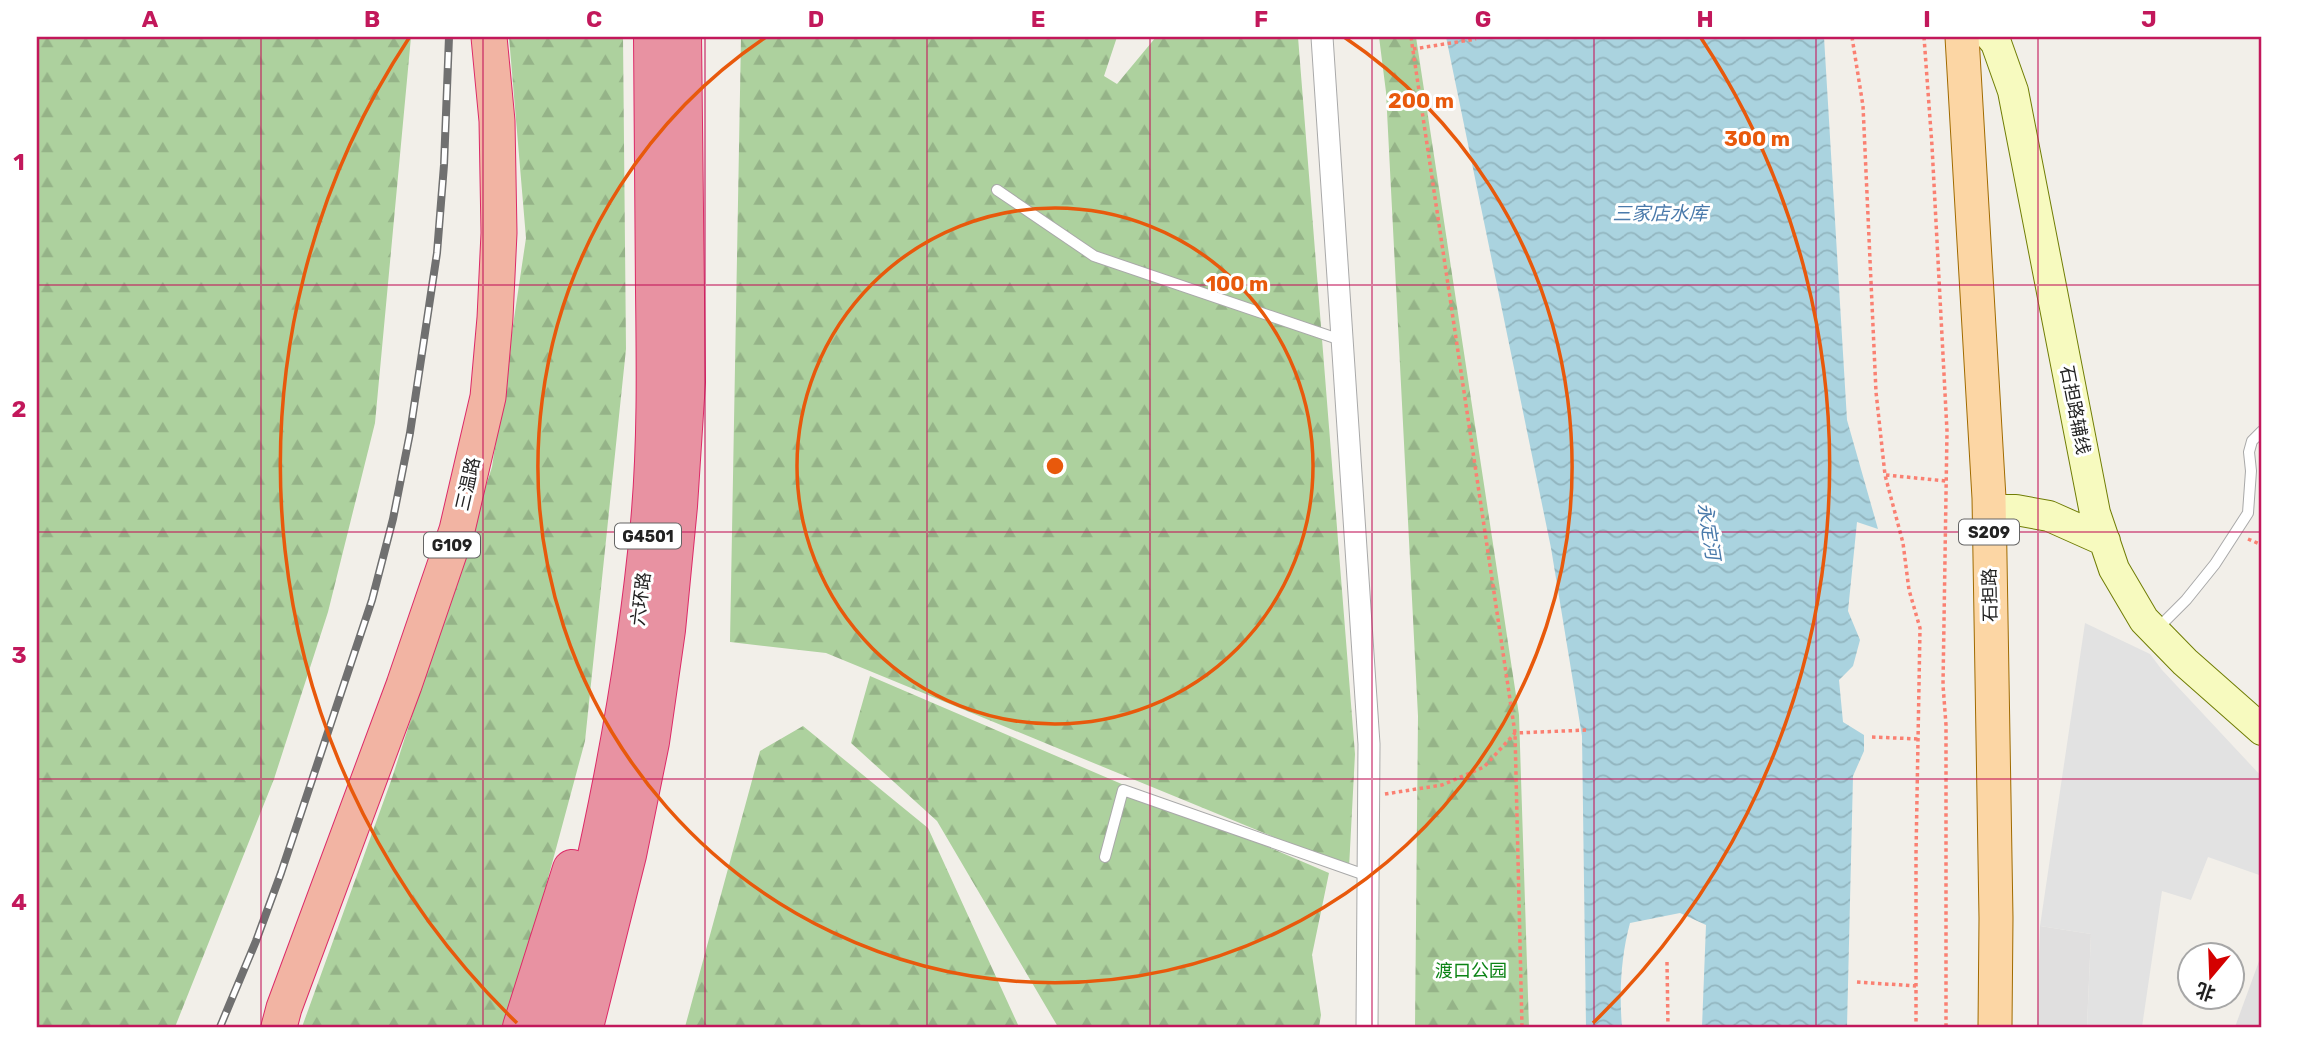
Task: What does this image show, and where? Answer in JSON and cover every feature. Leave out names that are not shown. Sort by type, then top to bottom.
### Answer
[{"type":"highway","name":"三温路","points":[[279,1027],[457,530],[488,397],[499,233],[497,121],[489,37]]},
{"type":"highway","name":"六环路","points":[[556,1027],[601,842],[621,745],[650,522],[656,415],[653,37]]},
{"type":"highway","name":"六环路","points":[[584,1027],[606,947],[650,742],[666,630],[678,506],[685,382],[682,37]]},
{"type":"highway","points":[[522,1027],[569,878],[636,645]]},
{"type":"highway","points":[[590,1027],[606,947]]},
{"type":"main road","name":"石担路","points":[[1962,37],[1989,510],[1996,918],[1995,1027]]},
{"type":"main road","name":"石担路辅线","points":[[1991,37],[1996,43],[2013,91],[2095,513],[2115,569],[2144,620],[2185,662],[2262,730]]},
{"type":"main road","points":[[1989,510],[2015,510],[2049,516],[2105,541]]},
{"type":"street","points":[[1322,37],[1369,744],[1367,1027]]},
{"type":"lane","points":[[997,190],[1094,256],[1341,340]]},
{"type":"lane","points":[[2155,631],[2186,600],[2215,564],[2248,513],[2251,471],[2249,452],[2252,441],[2262,431]]},
{"type":"lane","points":[[1105,857],[1123,790],[1368,876]]},
{"type":"path","points":[[1411,37],[1515,733],[1522,1027]]},
{"type":"path","points":[[1852,37],[1863,106],[1876,392],[1885,475],[1903,543],[1909,590],[1920,628],[1916,1027]]},
{"type":"path","points":[[1924,37],[1944,377],[1946,1027]]},
{"type":"path","points":[[1413,49],[1476,39]]},
{"type":"path","points":[[1885,475],[1946,481]]},
{"type":"path","points":[[1369,795],[1441,785],[1484,767],[1515,733],[1588,730]]},
{"type":"path","points":[[1872,737],[1918,739]]},
{"type":"path","points":[[1667,962],[1668,1027]]},
{"type":"path","points":[[1857,982],[1916,986]]},
{"type":"shaded area","points":[[2085,623],[2150,654],[2262,777],[2262,876],[2208,857],[2191,900],[2162,891],[2142,1027],[2087,1027],[2091,934],[2040,926]]},
{"type":"shaded area","points":[[2040,926],[2091,934],[2087,1026],[2092,1027],[2037,1027]]},
{"type":"shaded area","points":[[2262,953],[2262,1027],[2235,1027],[2240,1012],[2246,1012],[2246,997]]},
{"type":"green space","points":[[37,37],[411,37],[375,423],[328,612],[274,779],[175,1027],[37,1027]]},
{"type":"green space","points":[[509,37],[623,37],[626,349],[585,741],[508,1027],[302,1027],[392,778],[492,467],[526,238]]},
{"type":"green space","points":[[741,37],[1117,37],[1104,76],[1117,84],[1156,37],[1298,37],[1355,754],[1349,868],[826,653],[730,642]]},
{"type":"green space","name":"渡口公园","points":[[1379,37],[1416,37],[1519,715],[1529,1027],[1415,1027],[1418,716],[1386,92]]},
{"type":"green space","points":[[870,676],[1329,873],[1312,955],[1321,1015],[1319,1027],[1058,1027],[937,821],[851,743]]},
{"type":"green space","points":[[803,726],[928,828],[1019,1027],[685,1027],[760,751]]},
{"type":"water","name":"三家店水库","points":[[1446,37],[1824,37],[1847,420],[1878,529],[1857,522],[1848,611],[1860,640],[1853,666],[1839,680],[1843,722],[1864,735],[1864,751],[1853,776],[1847,1027],[1702,1027],[1706,925],[1680,913],[1630,923],[1622,975],[1622,1027],[1586,1027],[1582,736],[1551,548]]},
{"type":"railway","points":[[220,1027],[281,873],[372,600],[393,519],[410,433],[437,253],[444,165],[449,37]]},
{"type":"water label","name":"永定河","points":[[1709,531]]}]
